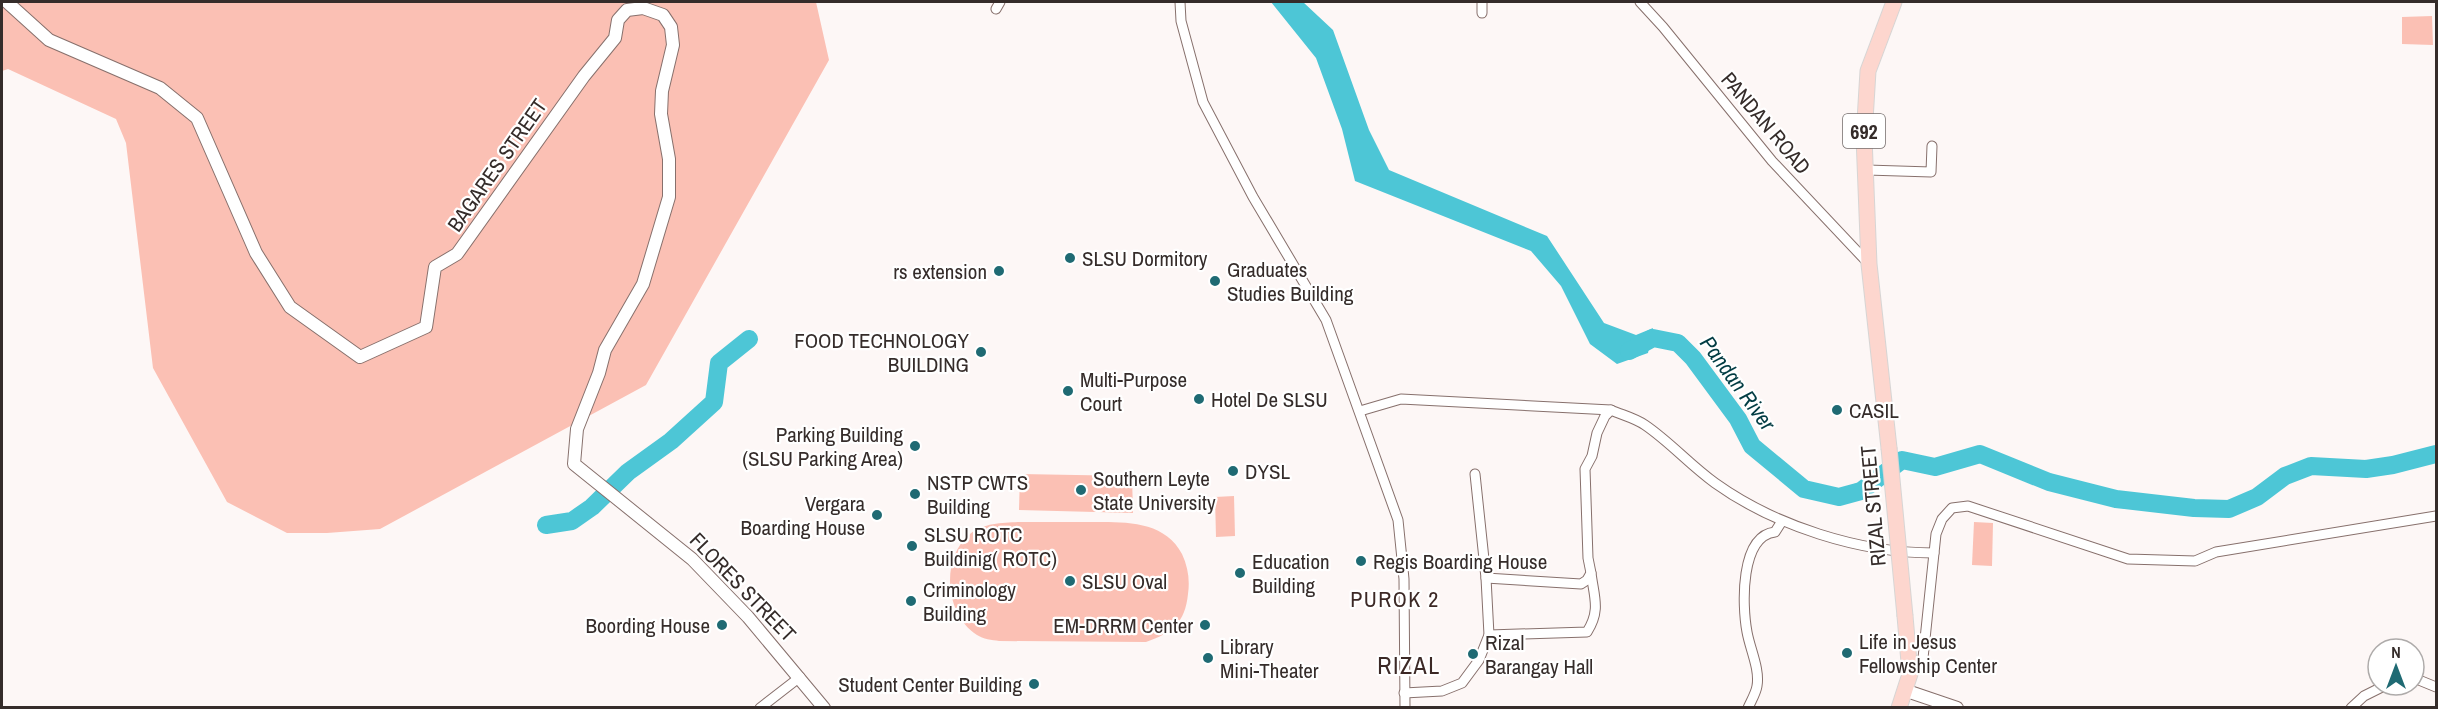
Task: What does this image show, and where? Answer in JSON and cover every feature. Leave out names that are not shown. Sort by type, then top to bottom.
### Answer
[{"type":"main road","name":"692","points":[[1869,264],[1864,137],[1868,71],[1894,2]]},
{"type":"main road","name":"RIZAL STREET","points":[[1869,264],[1910,674],[1899,708]]},
{"type":"street","name":"BAGARES STREET","points":[[7,2],[49,40],[159,88],[197,118],[256,253],[290,307],[360,357],[426,327],[435,267],[456,254],[476,228],[551,122],[615,38],[618,20],[627,10],[643,8],[663,15],[671,27],[673,45],[662,91],[661,114],[669,159],[669,197],[643,284],[604,350],[599,373],[577,429],[574,464],[624,502]]},
{"type":"street","points":[[1180,2],[1181,21],[1203,102],[1253,197],[1326,320],[1398,520],[1404,579],[1405,708]]},
{"type":"street","points":[[1482,2],[1482,13]]},
{"type":"street","name":"PANDAN ROAD","points":[[1640,2],[1772,161],[1869,264]]},
{"type":"street","points":[[1867,170],[1931,172],[1932,146]]},
{"type":"street","points":[[1360,411],[1401,399],[1611,410],[1643,423],[1717,485],[1782,521],[1843,541],[1917,553],[1934,553]]},
{"type":"street","points":[[1489,635],[1587,632],[1595,619],[1596,606],[1588,558],[1585,470],[1592,456],[1597,433],[1605,416],[1611,410]]},
{"type":"street","points":[[1404,693],[1442,691],[1462,682],[1479,660],[1489,635],[1486,578],[1475,474]]},
{"type":"street","name":"FLORES STREET","points":[[624,502],[692,559],[748,617],[824,708]]},
{"type":"street","points":[[1910,674],[1923,658],[1936,534],[1942,519],[1952,508],[1968,506],[2128,559],[2195,561],[2216,552],[2436,516]]},
{"type":"street","points":[[1748,708],[1757,686],[1756,670],[1747,632],[1744,600],[1748,563],[1752,549],[1763,534],[1775,532],[1782,521]]},
{"type":"street","points":[[1486,578],[1581,584],[1591,573]]},
{"type":"street","points":[[760,708],[800,677]]},
{"type":"street","points":[[1904,690],[1958,708]]},
{"type":"street","points":[[2350,708],[2366,695]]},
{"type":"shaded area","points":[[2,2],[816,2],[829,60],[646,385],[380,529],[287,533],[227,502],[153,368],[126,143],[116,119],[8,69],[2,71]]},
{"type":"shaded area","points":[[2432,16],[2433,45],[2402,44],[2402,17]]},
{"type":"shaded area","points":[[1020,474],[1132,476],[1133,513],[1019,510]]},
{"type":"shaded area","points":[[1234,496],[1235,536],[1216,537],[1215,497]]},
{"type":"shaded area","name":"SLSU Oval","points":[[1018,522],[1127,523],[1153,528],[1164,534],[1182,554],[1188,574],[1189,589],[1180,620],[1170,631],[1146,642],[999,641],[977,635],[966,626],[953,601],[950,586],[954,557],[960,544],[975,530],[993,524]]},
{"type":"shaded area","points":[[1974,522],[1993,523],[1992,566],[1972,565]]},
{"type":"water","points":[[1271,2],[1303,2],[1333,30],[1369,130],[1389,170],[1547,236],[1604,323],[1636,335],[1653,328],[1648,353],[1617,364],[1590,344],[1561,286],[1531,251],[1355,181],[1342,129],[1316,58]]},
{"type":"waterway","name":"Pandan River","points":[[1629,351],[1653,338],[1678,343],[1693,358],[1738,419],[1752,446],[1804,489],[1839,497],[1861,491],[1902,460],[1935,467],[1980,454],[2049,482],[2116,499],[2194,508],[2229,509],[2257,497],[2285,476],[2311,466],[2366,469],[2436,454]]},
{"type":"waterway","points":[[546,525],[572,521],[592,507],[628,472],[671,441],[714,402],[719,363],[749,339]]},
{"type":"place","name":"SLSU Dormitory","points":[[1070,258]]},
{"type":"place","name":"rs extension","points":[[999,271]]},
{"type":"place","name":"Graduates Studies Building","points":[[1215,281]]},
{"type":"place","name":"FOOD TECHNOLOGY BUILDING","points":[[981,352]]},
{"type":"place","name":"Multi-Purpose Court","points":[[1068,391]]},
{"type":"place","name":"Hotel De SLSU","points":[[1199,399]]},
{"type":"place","name":"CASIL","points":[[1837,410]]},
{"type":"place","name":"Parking Building (SLSU Parking Area)","points":[[915,446]]},
{"type":"place","name":"DYSL","points":[[1233,471]]},
{"type":"place","name":"Southern Leyte State University","points":[[1081,490]]},
{"type":"place","name":"NSTP CWTS Building","points":[[915,494]]},
{"type":"place","name":"Vergara Boarding House","points":[[877,515]]},
{"type":"place","name":"SLSU ROTC Buildinig( ROTC)","points":[[912,546]]},
{"type":"place","name":"Regis Boarding House","points":[[1361,561]]},
{"type":"place","name":"Education Building","points":[[1240,573]]},
{"type":"place","name":"SLSU Oval","points":[[1070,581]]},
{"type":"place","name":"Criminology Building","points":[[911,601]]},
{"type":"place","name":"Boording House","points":[[722,625]]},
{"type":"place","name":"EM-DRRM Center","points":[[1205,625]]},
{"type":"place","name":"Life in Jesus Fellowship Center","points":[[1847,653]]},
{"type":"place","name":"Rizal Barangay Hall","points":[[1473,654]]},
{"type":"place","name":"Library Mini-Theater","points":[[1208,658]]},
{"type":"place","name":"Student Center Building","points":[[1034,684]]},
{"type":"district","name":"PUROK 2","points":[[1395,599]]},
{"type":"district","name":"RIZAL","points":[[1409,665]]}]
